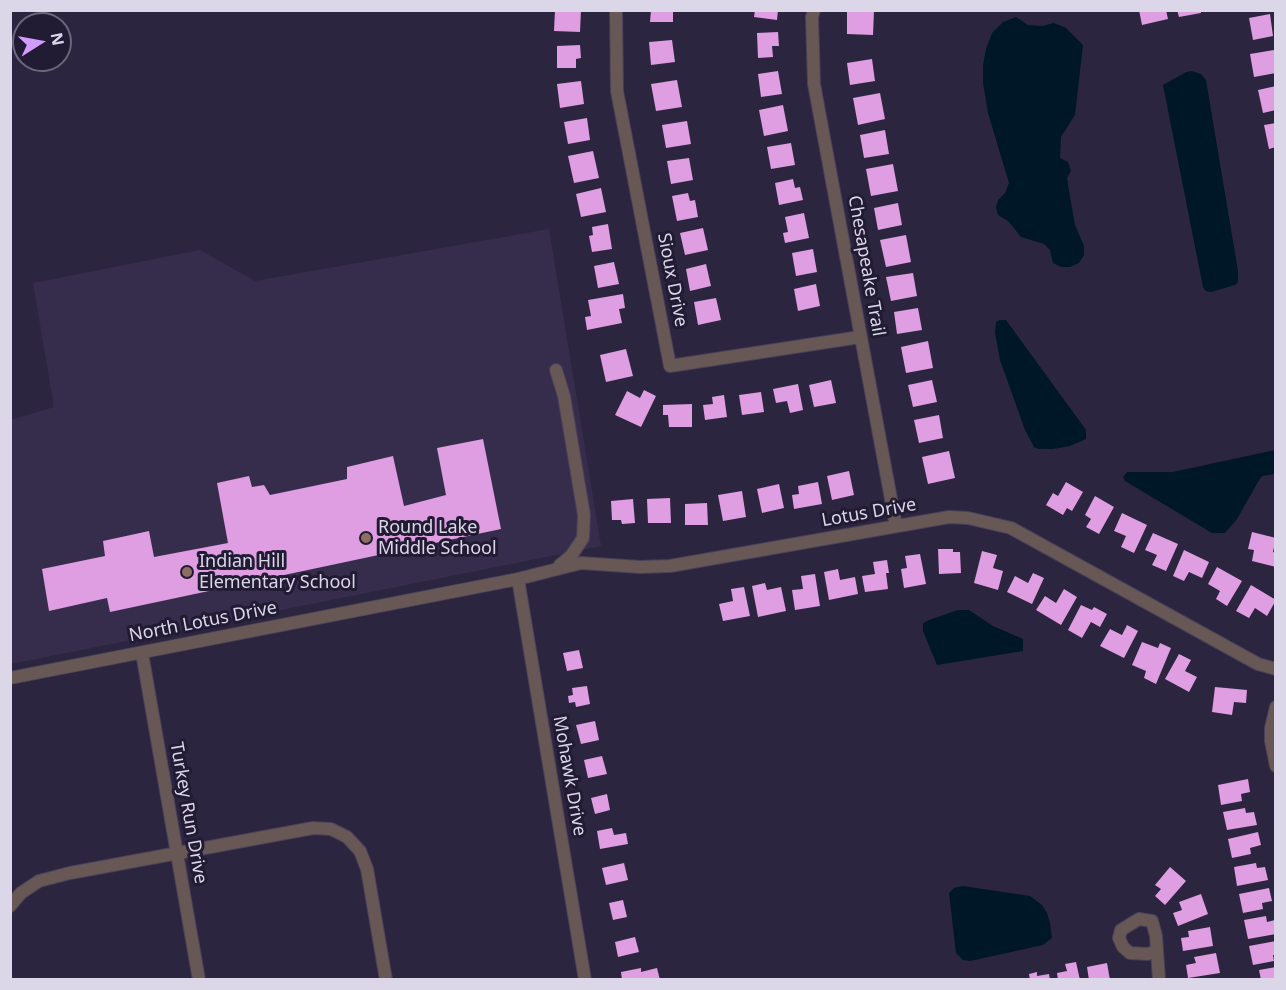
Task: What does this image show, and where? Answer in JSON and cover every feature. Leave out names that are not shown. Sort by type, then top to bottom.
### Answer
[{"type":"street","name":"Sioux Drive","points":[[616,10],[617,91],[670,366],[860,337]]},
{"type":"street","name":"Chesapeake Trail","points":[[814,10],[812,17],[814,84],[896,526]]},
{"type":"street","points":[[556,370],[564,396],[584,515],[583,538],[571,556],[556,568]]},
{"type":"street","name":"Lotus Drive","points":[[438,595],[518,579],[581,562],[640,567],[669,566],[949,517],[968,518],[1011,528],[1258,664],[1275,669]]},
{"type":"street","name":"Mohawk Drive","points":[[518,579],[585,980]]},
{"type":"street","name":"North Lotus Drive","points":[[10,678],[438,595]]},
{"type":"street","name":"Turkey Run Drive","points":[[142,653],[200,980]]},
{"type":"street","points":[[1275,707],[1271,728],[1275,766]]},
{"type":"street","points":[[10,906],[21,893],[39,881],[70,873],[313,828],[331,829],[347,837],[360,852],[367,869],[386,980]]},
{"type":"street","points":[[1156,951],[1148,954],[1130,953],[1123,947],[1119,938],[1121,930],[1139,918],[1152,921],[1156,936],[1160,980]]},
{"type":"shaded area","points":[[549,229],[601,546],[11,664],[11,420],[54,407],[33,283],[200,250],[255,281]]},
{"type":"water","points":[[1016,17],[1028,25],[1042,26],[1054,23],[1066,28],[1083,45],[1075,115],[1061,137],[1060,158],[1068,162],[1071,171],[1067,178],[1070,197],[1075,225],[1084,246],[1084,255],[1079,263],[1070,267],[1061,267],[1053,263],[1050,250],[1044,244],[1021,237],[1008,221],[998,215],[996,207],[1009,183],[988,113],[983,83],[983,65],[992,33],[1003,22]]},
{"type":"water","points":[[1192,71],[1201,74],[1206,80],[1238,271],[1238,282],[1235,285],[1211,292],[1206,291],[1203,287],[1163,85]]},
{"type":"water","points":[[1006,320],[1081,423],[1086,430],[1086,439],[1070,446],[1053,449],[1034,447],[1025,430],[1000,360],[995,333],[996,322]]},
{"type":"water","points":[[1275,450],[1275,474],[1262,476],[1237,519],[1225,533],[1212,533],[1125,481],[1123,477],[1127,472],[1173,472]]},
{"type":"water","points":[[958,610],[969,610],[993,626],[1023,639],[1023,651],[937,665],[923,631],[923,623]]},
{"type":"water","points":[[963,886],[1030,896],[1042,905],[1047,913],[1052,938],[1043,945],[970,961],[963,960],[956,953],[949,893],[954,888]]},
{"type":"building","points":[[555,10],[581,10],[580,32],[554,31]]},
{"type":"building","points":[[651,10],[673,10],[673,22],[650,22]]},
{"type":"building","points":[[755,10],[778,10],[777,20],[754,17]]},
{"type":"building","points":[[847,10],[874,11],[873,35],[847,34]]},
{"type":"building","points":[[1139,10],[1166,10],[1168,19],[1142,25]]},
{"type":"building","points":[[1177,10],[1201,10],[1201,13],[1179,17]]},
{"type":"building","points":[[1270,14],[1273,36],[1253,40],[1249,18]]},
{"type":"building","points":[[778,32],[779,46],[772,46],[773,57],[758,58],[757,33]]},
{"type":"building","points":[[672,40],[675,62],[651,65],[649,42]]},
{"type":"building","points":[[580,45],[581,58],[576,59],[576,68],[557,68],[557,46]]},
{"type":"building","points":[[1274,50],[1276,73],[1254,77],[1250,54]]},
{"type":"building","points":[[872,59],[875,81],[850,85],[847,63]]},
{"type":"building","points":[[778,71],[782,94],[761,97],[758,74]]},
{"type":"building","points":[[677,80],[682,107],[656,111],[651,84]]},
{"type":"building","points":[[581,81],[584,104],[560,108],[557,84]]},
{"type":"building","points":[[1276,86],[1276,110],[1263,113],[1258,90]]},
{"type":"building","points":[[880,93],[885,119],[858,125],[853,98]]},
{"type":"building","points":[[783,105],[788,131],[764,136],[759,110]]},
{"type":"building","points":[[587,118],[590,140],[568,144],[564,122]]},
{"type":"building","points":[[687,121],[691,144],[666,148],[662,125]]},
{"type":"building","points":[[1276,123],[1276,147],[1269,149],[1264,125]]},
{"type":"building","points":[[885,130],[889,154],[864,158],[860,135]]},
{"type":"building","points":[[791,143],[795,165],[771,169],[767,147]]},
{"type":"building","points":[[593,151],[599,178],[574,183],[568,156]]},
{"type":"building","points":[[689,158],[693,180],[671,184],[667,161]]},
{"type":"building","points":[[893,164],[898,191],[871,196],[866,169]]},
{"type":"building","points":[[793,179],[795,188],[800,187],[803,200],[779,205],[775,183]]},
{"type":"building","points":[[601,188],[606,212],[581,217],[576,194]]},
{"type":"building","points":[[688,193],[690,201],[695,200],[698,217],[677,221],[672,196]]},
{"type":"building","points":[[898,203],[902,225],[878,230],[874,208]]},
{"type":"building","points":[[804,213],[809,238],[785,243],[783,233],[788,232],[785,217]]},
{"type":"building","points":[[608,224],[612,249],[592,252],[589,236],[593,235],[592,227]]},
{"type":"building","points":[[703,228],[708,250],[685,255],[680,233]]},
{"type":"building","points":[[906,235],[911,262],[886,267],[880,240]]},
{"type":"building","points":[[813,249],[817,272],[796,276],[792,253]]},
{"type":"building","points":[[614,262],[619,284],[598,288],[594,266]]},
{"type":"building","points":[[706,264],[711,286],[690,291],[686,269]]},
{"type":"building","points":[[913,273],[917,296],[891,301],[886,277]]},
{"type":"building","points":[[816,284],[820,306],[798,311],[794,289]]},
{"type":"building","points":[[623,294],[625,308],[619,309],[622,323],[587,330],[585,317],[591,316],[588,300]]},
{"type":"building","points":[[716,298],[721,320],[698,325],[694,302]]},
{"type":"building","points":[[918,308],[922,330],[897,334],[894,312]]},
{"type":"building","points":[[928,341],[933,368],[906,373],[901,347]]},
{"type":"building","points":[[626,349],[633,376],[606,382],[600,355]]},
{"type":"building","points":[[831,380],[836,403],[814,407],[809,385]]},
{"type":"building","points":[[932,380],[937,402],[913,407],[908,385]]},
{"type":"building","points":[[798,384],[803,410],[790,413],[787,401],[776,403],[773,389]]},
{"type":"building","points":[[644,390],[656,396],[641,427],[615,415],[627,391],[640,398]]},
{"type":"building","points":[[761,392],[764,412],[742,415],[739,395]]},
{"type":"building","points":[[724,395],[727,417],[705,420],[703,405],[713,404],[712,397]]},
{"type":"building","points":[[692,404],[692,427],[669,427],[668,415],[663,415],[663,405]]},
{"type":"building","points":[[939,415],[943,438],[919,443],[914,420]]},
{"type":"building","points":[[483,439],[501,529],[110,612],[107,598],[49,611],[42,569],[105,556],[103,541],[149,531],[154,557],[228,543],[217,483],[249,476],[252,487],[264,485],[270,495],[347,479],[347,467],[393,456],[404,506],[446,495],[437,448]]},
{"type":"building","points":[[949,451],[955,478],[928,484],[922,457]]},
{"type":"building","points":[[849,471],[854,495],[832,500],[827,476]]},
{"type":"building","points":[[818,482],[822,504],[794,509],[792,495],[799,494],[798,486]]},
{"type":"building","points":[[1066,482],[1083,492],[1072,511],[1067,508],[1063,515],[1046,505],[1053,493],[1058,496]]},
{"type":"building","points":[[779,484],[784,508],[762,513],[757,489]]},
{"type":"building","points":[[742,491],[746,517],[723,521],[718,495]]},
{"type":"building","points":[[1095,496],[1114,507],[1099,534],[1086,527],[1091,519],[1085,515]]},
{"type":"building","points":[[670,498],[671,523],[648,523],[647,499]]},
{"type":"building","points":[[633,499],[635,523],[622,524],[621,520],[612,520],[611,501]]},
{"type":"building","points":[[707,503],[708,525],[685,525],[685,504]]},
{"type":"building","points":[[1122,513],[1147,525],[1134,553],[1121,547],[1126,536],[1114,531]]},
{"type":"building","points":[[1252,532],[1276,538],[1273,552],[1276,553],[1276,567],[1252,561],[1254,550],[1248,549]]},
{"type":"building","points":[[1153,533],[1178,544],[1166,571],[1152,565],[1157,555],[1145,550]]},
{"type":"building","points":[[938,549],[953,549],[953,552],[960,552],[961,573],[939,574]]},
{"type":"building","points":[[1184,550],[1209,562],[1202,578],[1189,572],[1184,581],[1173,576]]},
{"type":"building","points":[[982,551],[997,555],[993,568],[1003,571],[998,590],[974,583]]},
{"type":"building","points":[[920,554],[926,584],[904,588],[901,569],[907,568],[905,556]]},
{"type":"building","points":[[887,560],[888,589],[865,592],[862,576],[875,574],[873,562]]},
{"type":"building","points":[[1217,567],[1242,581],[1227,606],[1216,599],[1220,591],[1208,584]]},
{"type":"building","points":[[838,569],[840,580],[855,577],[858,594],[829,600],[824,572]]},
{"type":"building","points":[[1033,573],[1044,578],[1032,604],[1007,592],[1015,576],[1028,583]]},
{"type":"building","points":[[815,574],[820,606],[795,610],[792,590],[803,589],[801,576]]},
{"type":"building","points":[[765,583],[767,590],[781,587],[786,611],[758,617],[752,586]]},
{"type":"building","points":[[1251,585],[1276,600],[1267,616],[1255,608],[1249,618],[1236,611]]},
{"type":"building","points":[[744,587],[750,616],[723,621],[719,604],[733,601],[731,589]]},
{"type":"building","points":[[1064,589],[1077,597],[1061,625],[1036,610],[1045,596],[1056,603]]},
{"type":"building","points":[[1081,605],[1092,610],[1094,607],[1107,614],[1100,627],[1091,622],[1082,638],[1068,630]]},
{"type":"building","points":[[1127,625],[1138,631],[1124,658],[1100,646],[1110,629],[1122,635]]},
{"type":"building","points":[[1142,642],[1158,648],[1160,643],[1171,648],[1156,684],[1144,678],[1146,671],[1132,665]]},
{"type":"building","points":[[579,650],[583,668],[567,671],[563,653]]},
{"type":"building","points":[[1179,654],[1191,660],[1185,671],[1197,677],[1189,692],[1165,679]]},
{"type":"building","points":[[587,686],[590,704],[576,707],[575,702],[569,703],[568,696],[573,695],[572,688]]},
{"type":"building","points":[[1215,687],[1247,690],[1246,703],[1234,702],[1232,715],[1212,712]]},
{"type":"building","points":[[595,721],[599,740],[581,744],[576,725]]},
{"type":"building","points":[[602,756],[607,774],[588,778],[584,760]]},
{"type":"building","points":[[1248,779],[1250,792],[1241,794],[1242,801],[1221,805],[1218,785]]},
{"type":"building","points":[[607,794],[610,810],[595,814],[591,798]]},
{"type":"building","points":[[1245,808],[1246,813],[1254,812],[1257,825],[1227,830],[1223,812]]},
{"type":"building","points":[[612,828],[614,835],[626,833],[628,844],[600,849],[597,831]]},
{"type":"building","points":[[1258,832],[1261,845],[1250,848],[1251,854],[1232,858],[1228,839]]},
{"type":"building","points":[[624,863],[628,880],[606,885],[602,868]]},
{"type":"building","points":[[1256,863],[1257,868],[1265,867],[1268,880],[1237,886],[1234,867]]},
{"type":"building","points":[[1170,867],[1186,881],[1165,905],[1155,896],[1161,889],[1155,885]]},
{"type":"building","points":[[1269,888],[1272,901],[1262,903],[1263,909],[1243,913],[1239,894]]},
{"type":"building","points":[[1201,894],[1208,914],[1178,926],[1173,913],[1182,910],[1179,902]]},
{"type":"building","points":[[623,900],[627,917],[613,920],[609,903]]},
{"type":"building","points":[[1266,916],[1267,922],[1275,920],[1276,934],[1248,939],[1244,920]]},
{"type":"building","points":[[1210,927],[1213,946],[1183,951],[1181,938],[1189,937],[1188,931]]},
{"type":"building","points":[[635,937],[639,952],[618,957],[615,942]]},
{"type":"building","points":[[1276,941],[1274,961],[1253,965],[1249,946]]},
{"type":"building","points":[[1216,953],[1220,973],[1188,978],[1186,965],[1196,963],[1194,957]]},
{"type":"building","points":[[1076,962],[1080,980],[1058,980],[1057,973],[1067,971],[1065,964]]},
{"type":"building","points":[[1107,963],[1110,980],[1089,980],[1087,967]]},
{"type":"building","points":[[1276,967],[1276,980],[1261,980],[1259,970]]},
{"type":"building","points":[[641,968],[641,972],[657,968],[660,980],[622,980],[621,972]]},
{"type":"building","points":[[1037,972],[1037,976],[1049,974],[1050,980],[1030,980],[1029,974]]},
{"type":"place","name":"Round Lake Middle School","points":[[366,538]]},
{"type":"place","name":"Indian Hill Elementary School","points":[[187,572]]}]
